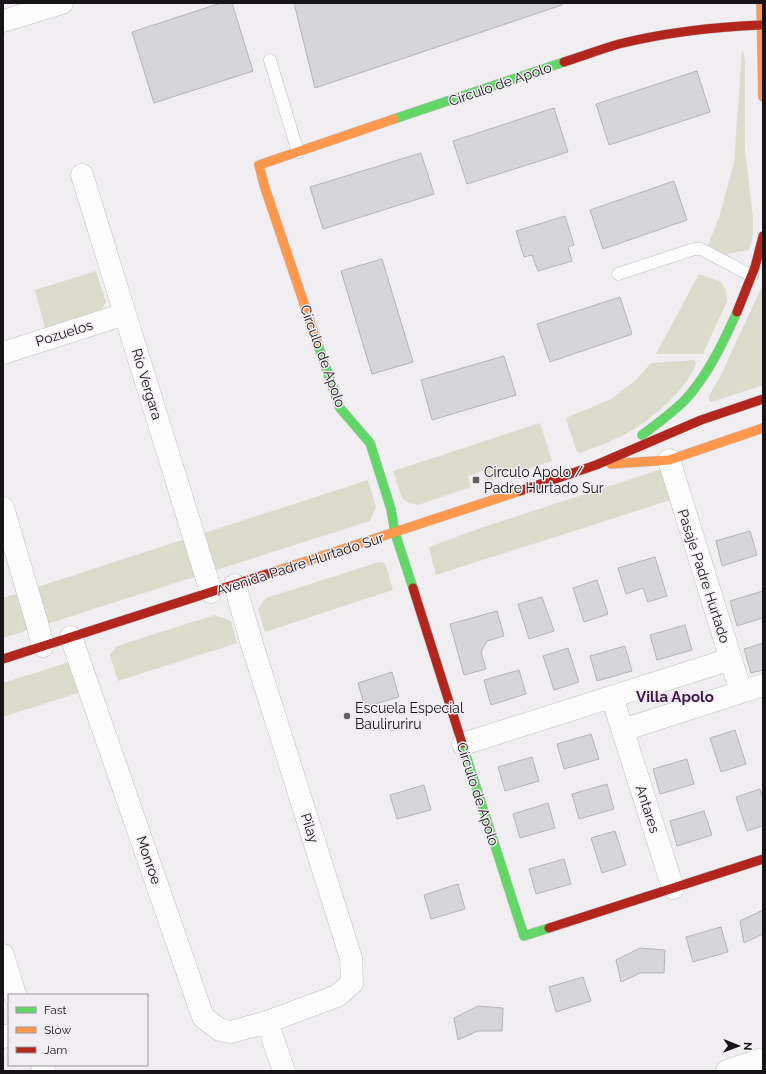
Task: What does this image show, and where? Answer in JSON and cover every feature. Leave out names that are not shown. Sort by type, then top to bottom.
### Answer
[{"type":"street","points":[[3,21],[62,3]]},
{"type":"street","points":[[761,3],[763,98]]},
{"type":"street","name":"Círculo de Apolo","points":[[761,25],[719,27],[670,34],[619,44],[259,164],[264,185],[340,408],[370,443],[391,509],[395,533],[524,936],[763,859]]},
{"type":"street","name":"Río Vergara","points":[[82,175],[211,592]]},
{"type":"street","points":[[596,466],[666,418],[690,394],[713,361],[733,322],[752,276],[763,236]]},
{"type":"street","name":"Pozuelos","points":[[3,353],[125,314]]},
{"type":"street","name":"Avenida Padre Hurtado Sur","points":[[3,659],[395,533],[596,466],[662,436],[702,420],[763,399]]},
{"type":"street","name":"Avenida Padre Hurtado Sur","points":[[596,466],[669,460],[763,428]]},
{"type":"street","name":"Pasaje Padre Hurtado","points":[[669,460],[741,692]]},
{"type":"street","points":[[3,508],[38,624],[43,646]]},
{"type":"street","name":"Pilay","points":[[235,584],[351,958],[352,983],[337,996],[267,1022]]},
{"type":"street","name":"Monroe","points":[[71,637],[203,1017],[220,1030],[231,1032],[267,1022]]},
{"type":"street","points":[[462,744],[730,659]]},
{"type":"street","points":[[623,730],[763,686]]},
{"type":"street","name":"Antares","points":[[612,697],[673,888]]},
{"type":"street","points":[[3,955],[15,994]]},
{"type":"street","points":[[267,1022],[284,1071]]},
{"type":"street","points":[[727,1071],[763,1060]]},
{"type":"lane","points":[[270,60],[298,152]]},
{"type":"lane","points":[[618,274],[694,249],[701,249],[752,276]]},
{"type":"green space","points":[[742,50],[745,61],[745,151],[753,217],[753,235],[749,250],[727,254],[735,261],[706,251],[720,214],[734,163]]},
{"type":"green space","points":[[96,271],[106,302],[101,310],[45,328],[35,290]]},
{"type":"green space","points":[[699,274],[721,282],[726,290],[727,301],[703,354],[656,354]]},
{"type":"green space","points":[[763,284],[763,385],[711,402],[709,400],[709,396],[720,377]]},
{"type":"green space","points":[[694,360],[696,363],[693,372],[687,381],[669,401],[649,419],[631,431],[609,442],[580,453],[576,450],[566,418],[611,399],[637,379],[651,363]]},
{"type":"green space","points":[[540,423],[552,461],[486,482],[483,471],[468,476],[471,487],[418,505],[409,503],[402,498],[393,471]]},
{"type":"green space","points":[[665,468],[674,499],[436,575],[429,547],[478,529]]},
{"type":"green space","points":[[368,480],[376,507],[370,521],[3,638],[3,598]]},
{"type":"green space","points":[[379,562],[385,563],[393,590],[265,632],[258,609],[266,598]]},
{"type":"green space","points":[[215,615],[231,621],[237,643],[118,681],[110,655],[117,646]]},
{"type":"green space","points":[[72,661],[84,691],[3,717],[3,683]]},
{"type":"building","points":[[221,3],[232,3],[253,71],[154,103],[132,32]]},
{"type":"building","points":[[294,3],[561,3],[562,5],[315,88]]},
{"type":"building","points":[[697,71],[710,112],[609,145],[596,104]]},
{"type":"building","points":[[554,108],[568,152],[467,184],[453,141]]},
{"type":"building","points":[[421,153],[434,194],[323,229],[310,187]]},
{"type":"building","points":[[674,181],[687,220],[603,249],[590,210]]},
{"type":"building","points":[[565,216],[574,245],[568,247],[572,261],[538,271],[532,255],[524,257],[516,231]]},
{"type":"building","points":[[382,259],[413,362],[372,374],[341,271]]},
{"type":"building","points":[[620,297],[632,334],[550,362],[537,324]]},
{"type":"building","points":[[504,356],[516,395],[432,420],[421,380]]},
{"type":"building","points":[[750,531],[757,555],[722,566],[716,541]]},
{"type":"building","points":[[655,557],[667,596],[648,602],[643,588],[626,594],[618,568]]},
{"type":"building","points":[[597,580],[608,614],[584,622],[573,588]]},
{"type":"building","points":[[763,591],[763,618],[737,626],[730,601]]},
{"type":"building","points":[[542,597],[554,631],[529,639],[518,604]]},
{"type":"building","points":[[497,611],[504,636],[487,641],[481,652],[486,669],[464,675],[450,624]]},
{"type":"building","points":[[685,625],[692,650],[657,660],[650,635]]},
{"type":"building","points":[[763,643],[763,670],[751,673],[744,649]]},
{"type":"building","points":[[625,646],[632,671],[597,681],[590,656]]},
{"type":"building","points":[[568,648],[579,682],[554,690],[543,656]]},
{"type":"building","points":[[519,670],[526,694],[491,705],[484,680]]},
{"type":"building","points":[[392,672],[399,697],[365,707],[358,683]]},
{"type":"building","points":[[735,730],[746,764],[721,772],[710,738]]},
{"type":"building","points":[[591,734],[599,759],[564,769],[557,744]]},
{"type":"building","points":[[532,757],[539,781],[505,791],[498,767]]},
{"type":"building","points":[[687,759],[694,784],[660,794],[653,769]]},
{"type":"building","points":[[607,784],[614,809],[579,819],[572,794]]},
{"type":"building","points":[[424,785],[431,810],[397,819],[390,795]]},
{"type":"building","points":[[760,789],[763,798],[763,826],[747,831],[736,797]]},
{"type":"building","points":[[548,803],[555,828],[520,838],[513,814]]},
{"type":"building","points":[[704,811],[712,835],[677,846],[670,821]]},
{"type":"building","points":[[615,831],[626,865],[602,873],[591,838]]},
{"type":"building","points":[[564,859],[571,884],[536,894],[529,869]]},
{"type":"building","points":[[458,884],[465,909],[431,919],[424,895]]},
{"type":"building","points":[[763,910],[763,934],[744,943],[740,921]]},
{"type":"building","points":[[721,927],[728,952],[693,962],[686,937]]},
{"type":"building","points":[[640,948],[665,950],[664,973],[640,973],[621,982],[616,960]]},
{"type":"building","points":[[583,977],[591,1001],[556,1012],[549,987]]},
{"type":"building","points":[[478,1006],[503,1008],[502,1031],[478,1031],[458,1040],[454,1018]]},
{"type":"traffic: fast","points":[[394,119],[564,62]]},
{"type":"traffic: fast","points":[[642,435],[659,423],[685,400],[701,380],[737,312]]},
{"type":"traffic: fast","points":[[317,342],[340,408],[370,443],[391,509],[395,533],[413,588]]},
{"type":"traffic: fast","points":[[462,743],[524,936],[549,928]]},
{"type":"traffic: slow","points":[[761,3],[763,97]]},
{"type":"traffic: slow","points":[[317,342],[264,185],[259,165],[394,119]]},
{"type":"traffic: slow","points":[[611,464],[669,460],[763,428]]},
{"type":"traffic: slow","points":[[273,572],[520,491]]},
{"type":"traffic: jam","points":[[564,62],[619,44],[653,37],[708,29],[761,25]]},
{"type":"traffic: jam","points":[[737,312],[755,267],[763,236]]},
{"type":"traffic: jam","points":[[520,491],[596,465],[701,420],[763,399]]},
{"type":"traffic: jam","points":[[3,659],[273,572]]},
{"type":"traffic: jam","points":[[413,588],[462,743]]},
{"type":"traffic: jam","points":[[549,928],[763,859]]},
{"type":"place","name":"Circulo Apolo / Padre Hurtado Sur","points":[[476,480]]},
{"type":"place","name":"Escuela Especial Bauliruriru","points":[[347,716]]},
{"type":"district","name":"Villa Apolo","points":[[675,697]]}]
